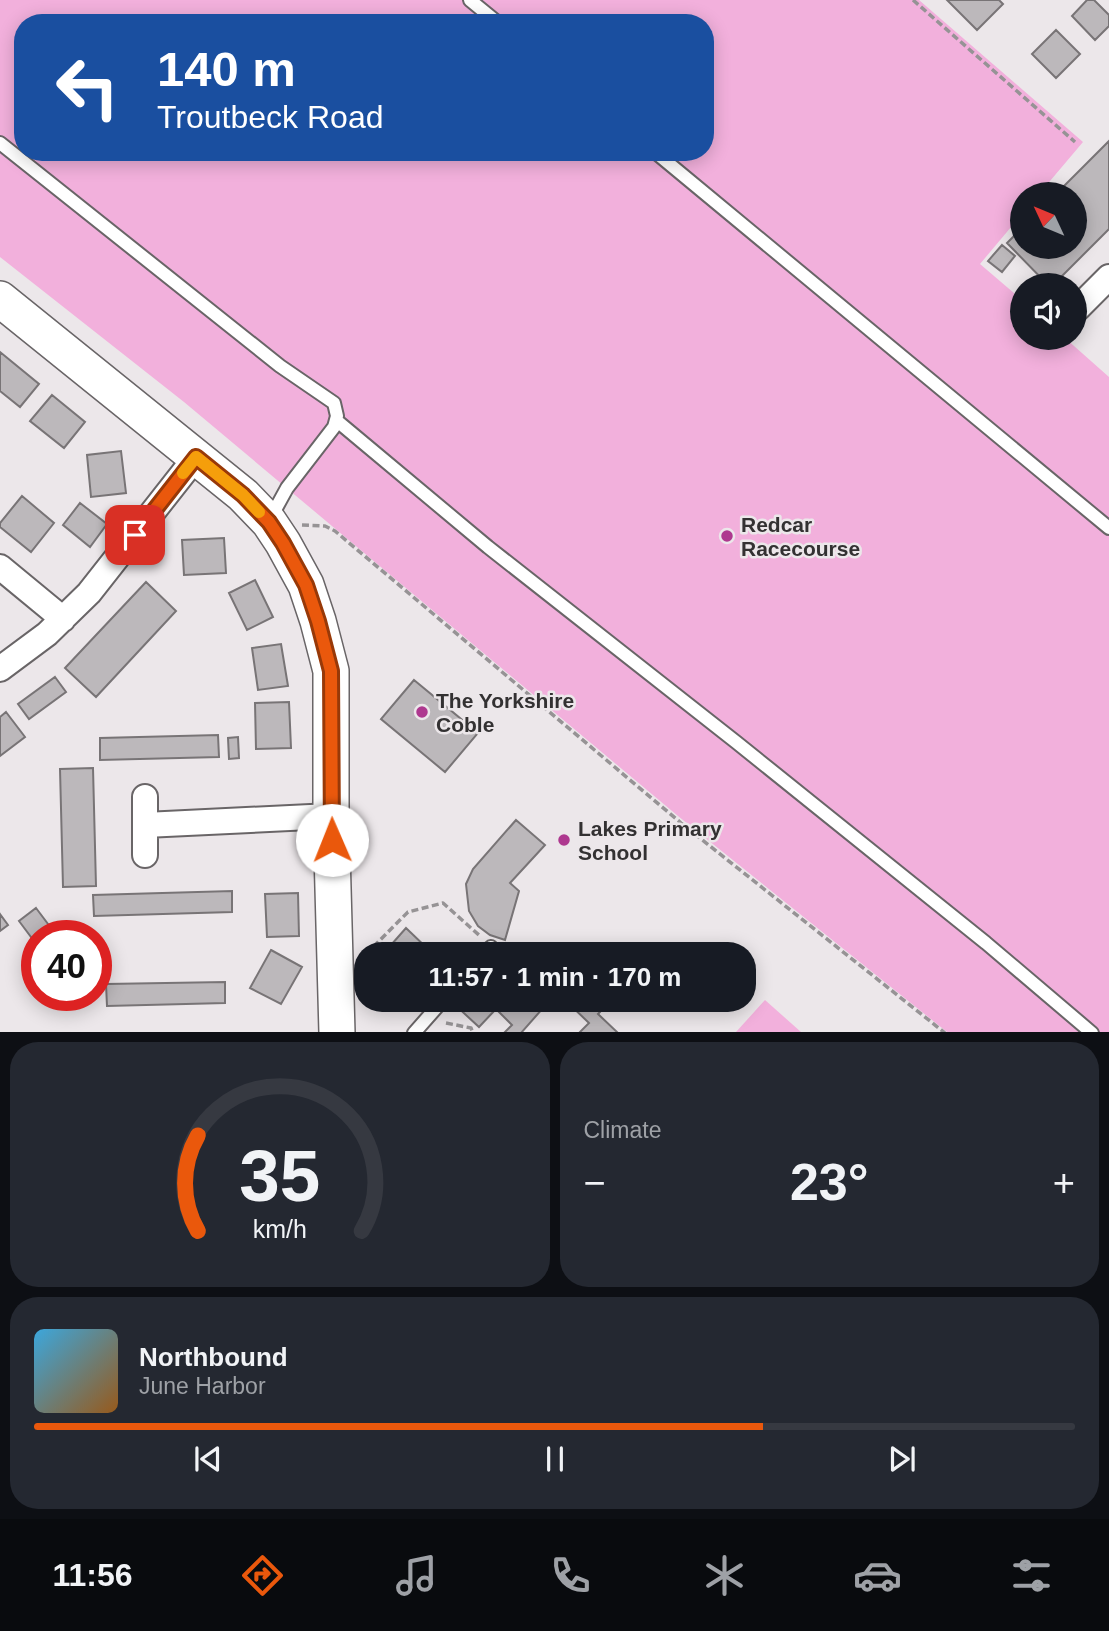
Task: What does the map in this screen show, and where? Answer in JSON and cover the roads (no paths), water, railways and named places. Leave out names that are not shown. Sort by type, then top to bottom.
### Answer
[{"type":"street","points":[[1087,299],[1109,277]]},
{"type":"street","points":[[0,299],[243,495],[269,522],[306,585],[331,671],[331,816],[337,1032]]},
{"type":"street","points":[[0,669],[47,634],[89,593],[196,457]]},
{"type":"street","points":[[0,568],[63,619]]},
{"type":"street","points":[[145,797],[145,855]]},
{"type":"street","points":[[145,825],[331,816]]},
{"type":"lane","points":[[470,0],[487,14]]},
{"type":"lane","points":[[0,143],[14,154]]},
{"type":"lane","points":[[23,161],[280,366],[334,403],[336,420],[328,436],[277,502],[269,522]]},
{"type":"lane","points":[[666,161],[1109,528]]},
{"type":"lane","points":[[336,420],[488,547],[976,935],[1092,1032]]},
{"type":"lane","points":[[414,1032],[433,1012]]},
{"type":"place","name":"Redcar Racecourse","points":[[727,536]]},
{"type":"place","name":"The Yorkshire Coble","points":[[422,712]]},
{"type":"place","name":"Lakes Primary School","points":[[564,840]]}]
